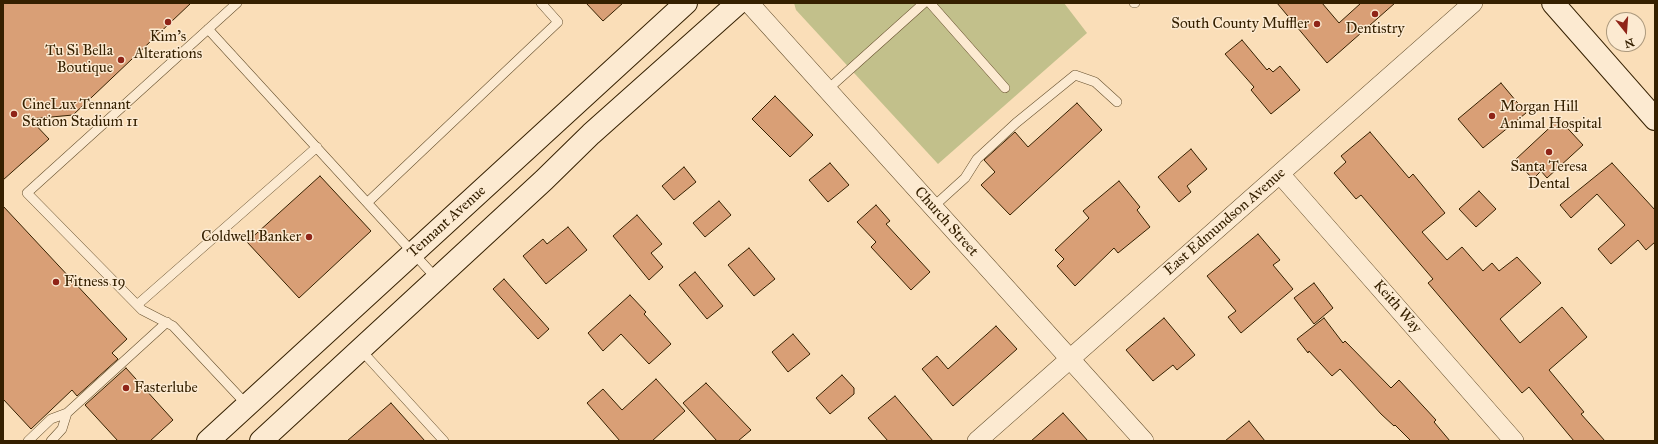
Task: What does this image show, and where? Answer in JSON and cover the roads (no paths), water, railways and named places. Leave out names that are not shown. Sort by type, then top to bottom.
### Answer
[{"type":"main road","name":"Tennant Avenue","points":[[208,441],[686,3]]},
{"type":"main road","points":[[261,441],[544,180],[591,134],[738,3]]},
{"type":"main road","points":[[1553,3],[1655,119]]},
{"type":"street","name":"Church Street","points":[[749,3],[1144,441]]},
{"type":"street","name":"East Edmundson Avenue","points":[[977,441],[1473,3]]},
{"type":"street","name":"Keith Way","points":[[1280,174],[1514,441]]},
{"type":"lane","points":[[236,3],[27,193],[142,310],[174,326],[248,405]]},
{"type":"lane","points":[[368,202],[558,22],[542,3]]},
{"type":"lane","points":[[827,90],[924,3]]},
{"type":"lane","points":[[930,3],[1005,88]]},
{"type":"lane","points":[[208,29],[317,146],[437,279]]},
{"type":"lane","points":[[933,206],[965,178],[977,159],[1016,123],[1075,75],[1095,82],[1117,102]]},
{"type":"lane","points":[[137,305],[317,146]]},
{"type":"lane","points":[[28,441],[50,419],[67,413],[167,322]]},
{"type":"lane","points":[[360,350],[444,441]]},
{"type":"lane","points":[[51,441],[62,429],[67,413]]},
{"type":"place","name":"Dentistry","points":[[1375,14]]},
{"type":"place","name":"Kim’s Alterations","points":[[168,22]]},
{"type":"place","name":"South County Muffler","points":[[1317,24]]},
{"type":"place","name":"Tu Si Bella Boutique","points":[[121,60]]},
{"type":"place","name":"CineLux Tennant Station Stadium 11","points":[[14,114]]},
{"type":"place","name":"Morgan Hill Animal Hospital","points":[[1492,116]]},
{"type":"place","name":"Santa Teresa Dental","points":[[1549,152]]},
{"type":"place","name":"Coldwell Banker","points":[[309,237]]},
{"type":"place","name":"Fitness 19","points":[[56,282]]},
{"type":"place","name":"Fasterlube","points":[[126,388]]}]
